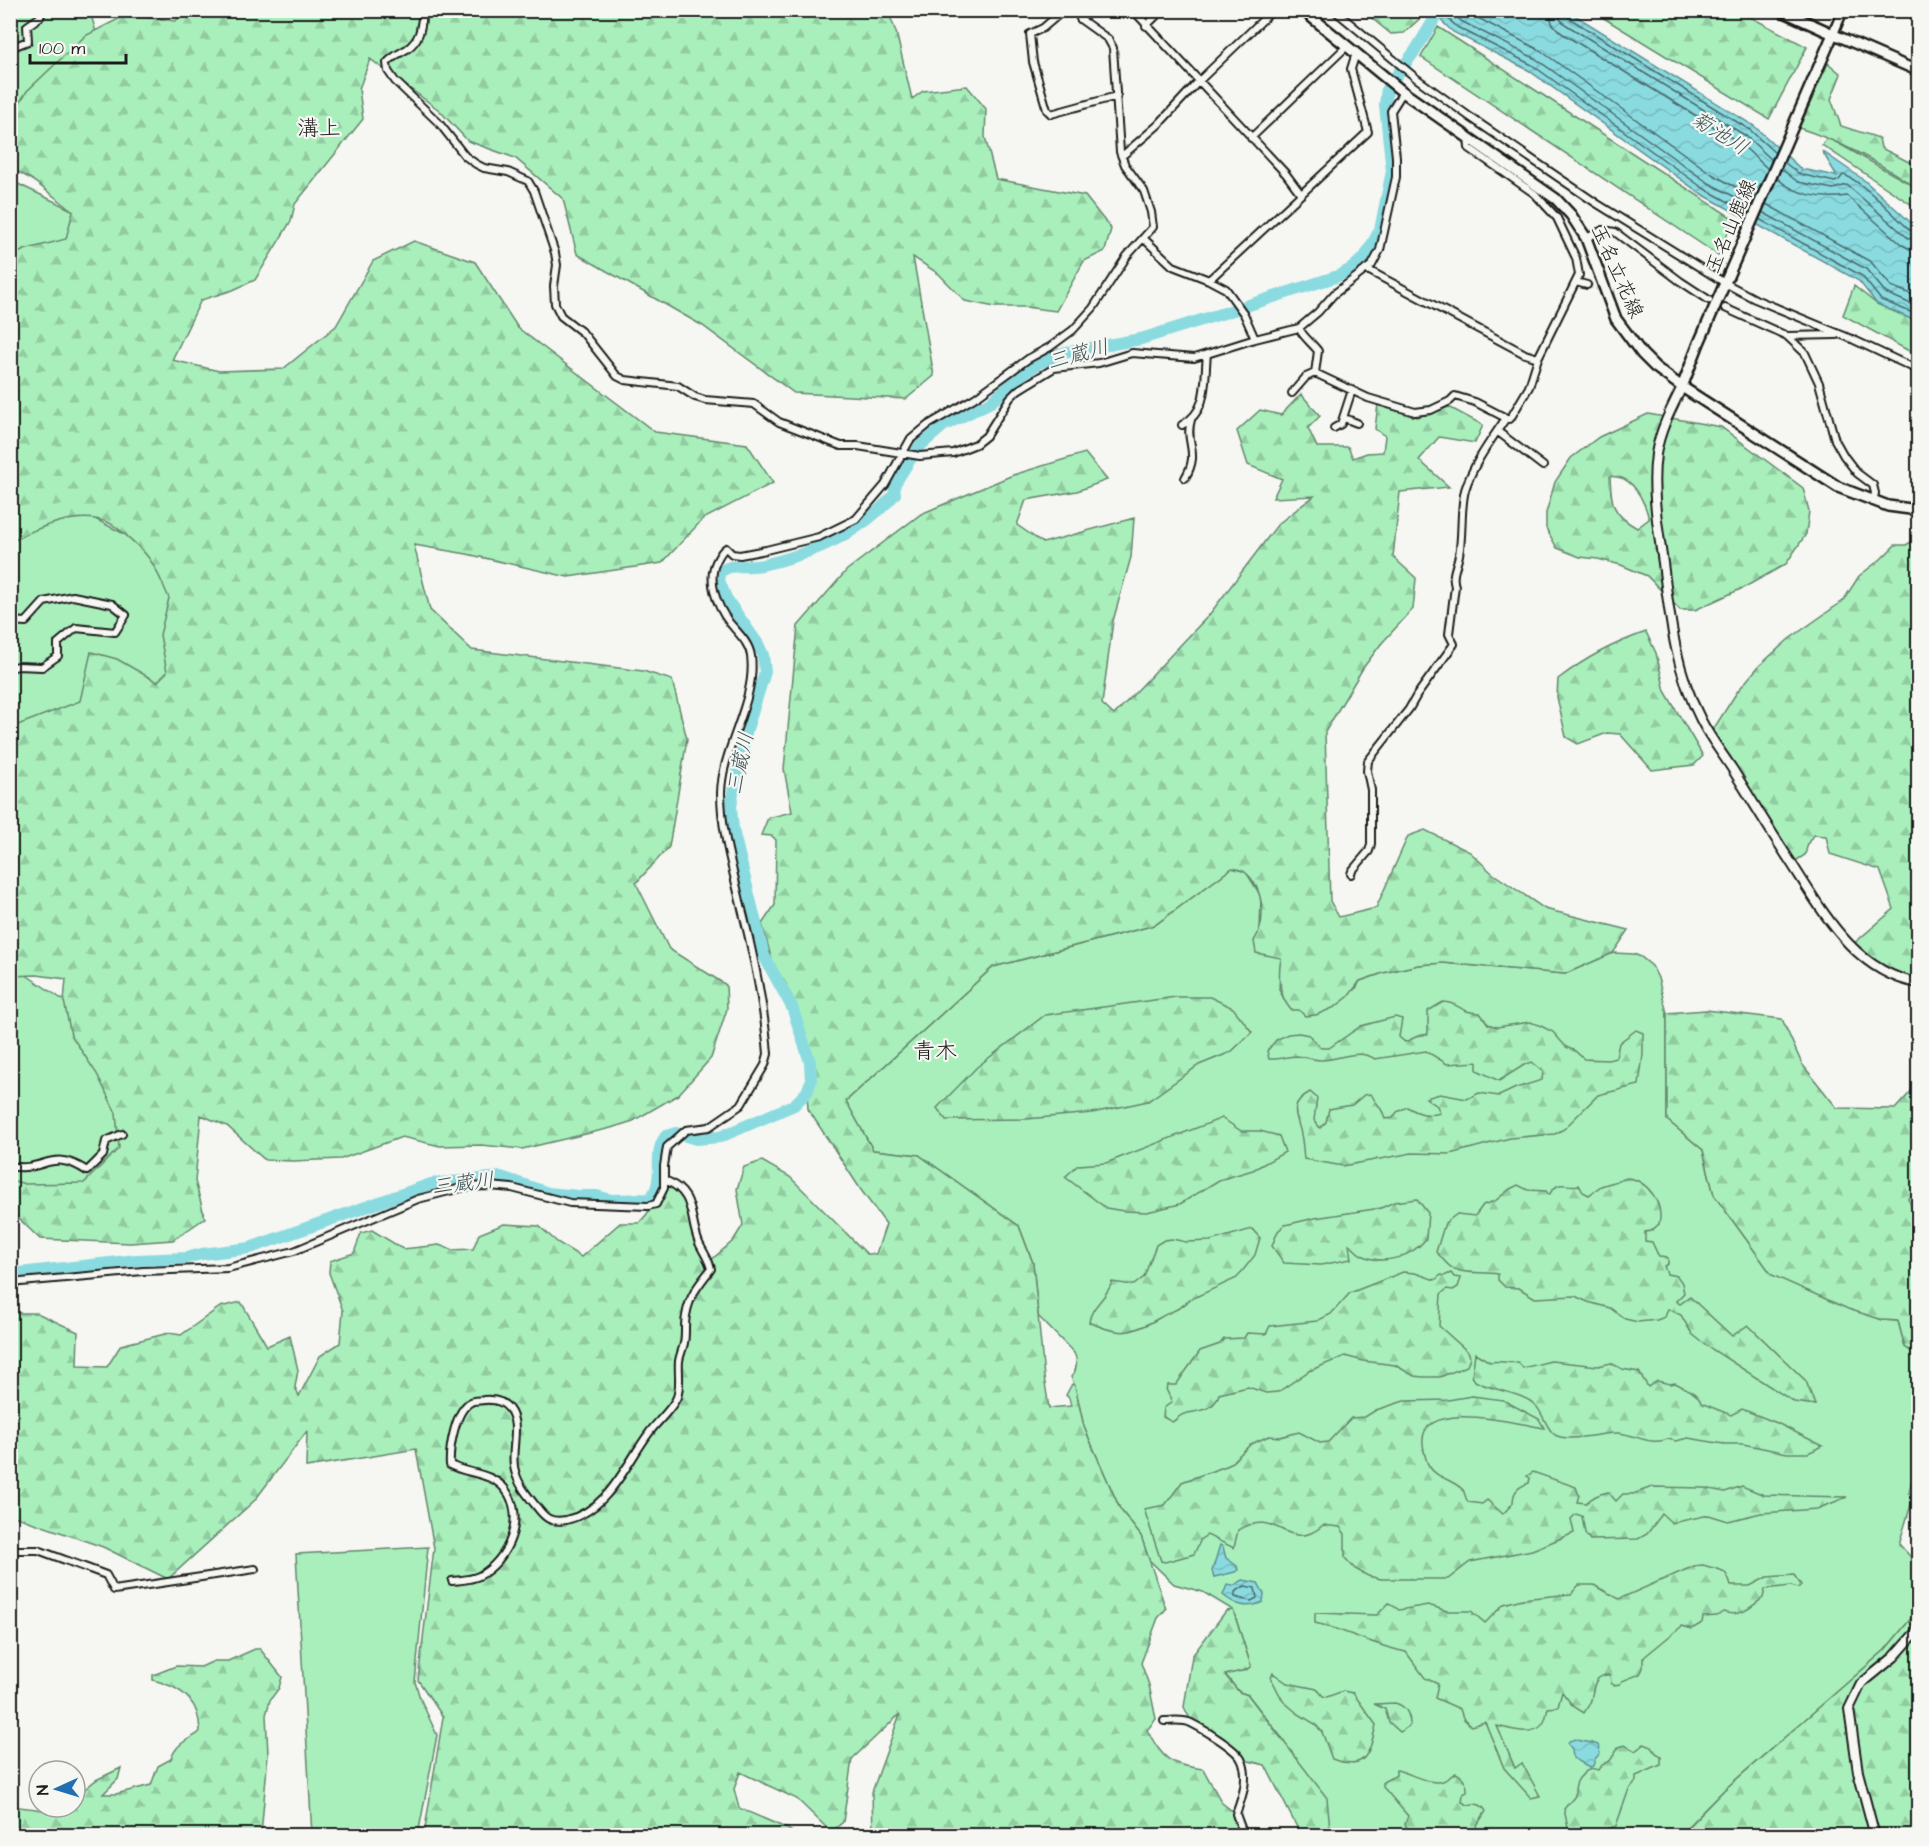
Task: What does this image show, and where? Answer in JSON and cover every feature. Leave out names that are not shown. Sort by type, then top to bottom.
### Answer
[{"type":"main road","name":"玉名立花線","points":[[1303,10],[1403,92],[1556,199],[1571,215],[1586,238],[1616,319],[1642,354],[1682,387],[1838,487],[1873,502],[1918,510]]},
{"type":"main road","points":[[1779,10],[1918,71]]},
{"type":"main road","points":[[1833,34],[1843,10]]},
{"type":"main road","name":"玉名山鹿線","points":[[1682,387],[1833,34]]},
{"type":"street","points":[[10,48],[28,41],[27,26],[40,17],[43,10]]},
{"type":"street","points":[[423,10],[421,32],[417,39],[387,63],[388,71],[395,81],[439,123],[465,156],[476,164],[508,172],[528,181],[534,191],[555,253],[557,265],[554,286],[555,304],[561,316],[583,333],[617,376],[625,380],[678,386],[695,397],[705,400],[754,404],[779,422],[841,446],[858,446],[920,456],[953,453],[976,444],[986,436],[1010,398],[1018,390],[1054,368],[1099,363],[1132,353],[1187,359],[1299,328],[1334,294],[1372,265],[1380,250],[1396,177],[1396,157],[1390,111],[1403,92]]},
{"type":"street","points":[[1051,10],[1058,16]]},
{"type":"street","points":[[1064,10],[1043,28],[1030,34],[1033,62],[1047,110],[1051,114],[1117,96]]},
{"type":"street","points":[[10,1283],[133,1272],[228,1268],[294,1251],[418,1199],[465,1187],[512,1188],[570,1203],[648,1206],[656,1204],[663,1193],[667,1148],[673,1140],[686,1130],[709,1127],[741,1105],[765,1065],[768,1054],[758,973],[724,834],[721,794],[726,763],[748,691],[752,665],[751,652],[746,642],[722,612],[714,590],[714,567],[723,549],[726,548],[732,554],[740,555],[766,550],[819,537],[856,519],[885,485],[910,440],[928,425],[976,397],[1073,330],[1093,308],[1127,256],[1153,227],[1144,191],[1125,165],[1122,156],[1113,48],[1108,39],[1080,19],[1080,10]]},
{"type":"street","points":[[1132,10],[1286,174],[1302,194]]},
{"type":"street","points":[[1146,26],[1162,10]]},
{"type":"street","points":[[1122,156],[1158,125],[1198,82],[1273,10]]},
{"type":"street","points":[[1334,10],[1408,72],[1596,203],[1755,299],[1839,336],[1854,340],[1918,370]]},
{"type":"street","points":[[1251,138],[1347,46]]},
{"type":"street","points":[[1209,280],[1368,132],[1351,69],[1356,52]]},
{"type":"street","points":[[1292,393],[1306,377],[1315,373],[1368,398],[1415,412],[1431,410],[1455,396],[1475,402],[1510,419],[1528,387],[1538,358],[1579,275],[1576,258],[1557,218],[1535,194],[1469,148],[1468,138]]},
{"type":"street","points":[[1586,238],[1602,230],[1615,232],[1709,300]]},
{"type":"street","points":[[1143,238],[1173,266],[1226,289],[1244,314],[1255,339]]},
{"type":"street","points":[[1366,269],[1525,354],[1538,358]]},
{"type":"street","points":[[1575,282],[1587,285]]},
{"type":"street","points":[[1725,308],[1787,336],[1805,353],[1814,368],[1835,440],[1857,473],[1873,485],[1875,493],[1873,502]]},
{"type":"street","points":[[1299,328],[1302,335],[1308,338],[1318,351],[1315,373]]},
{"type":"street","points":[[1787,336],[1839,336]]},
{"type":"street","points":[[1182,425],[1197,413],[1203,399],[1207,354]]},
{"type":"street","points":[[1682,387],[1659,438],[1654,477],[1672,634],[1682,677],[1709,735],[1834,927],[1856,951],[1878,967],[1902,979],[1918,983]]},
{"type":"street","points":[[1334,428],[1341,424],[1344,418],[1352,390]]},
{"type":"street","points":[[1344,418],[1358,423]]},
{"type":"street","points":[[1351,874],[1369,851],[1371,844],[1371,790],[1367,771],[1368,761],[1409,709],[1454,644],[1449,634],[1455,586],[1452,578],[1459,556],[1465,490],[1478,462],[1506,418]]},
{"type":"street","points":[[1185,478],[1191,469],[1194,454],[1189,428],[1191,420]]},
{"type":"street","points":[[1497,431],[1543,466]]},
{"type":"street","points":[[10,621],[26,622],[44,602],[73,596],[112,604],[126,615],[114,632],[76,628],[58,643],[58,656],[42,667],[10,668]]},
{"type":"street","points":[[10,1166],[24,1169],[59,1159],[75,1163],[87,1172],[104,1155],[106,1141],[122,1134]]},
{"type":"street","points":[[452,1581],[479,1576],[492,1567],[510,1541],[515,1522],[514,1506],[505,1489],[496,1481],[450,1465],[449,1454],[454,1432],[462,1411],[471,1402],[490,1399],[500,1401],[509,1408],[513,1418],[514,1470],[527,1495],[544,1517],[550,1521],[566,1520],[579,1515],[595,1505],[616,1485],[648,1434],[677,1398],[679,1362],[684,1344],[689,1302],[693,1291],[711,1269],[710,1261],[699,1242],[688,1200],[675,1185],[665,1180]]},
{"type":"street","points":[[10,1551],[38,1550],[57,1557],[105,1575],[114,1590],[255,1569]]},
{"type":"street","points":[[1875,1836],[1858,1772],[1849,1709],[1861,1684],[1894,1657],[1916,1632],[1918,1626]]},
{"type":"street","points":[[1164,1721],[1191,1723],[1228,1747],[1240,1759],[1244,1772],[1243,1794],[1236,1814],[1244,1836]]},
{"type":"green space","points":[[189,10],[888,11],[896,32],[912,99],[923,91],[967,86],[986,109],[985,137],[996,179],[1085,196],[1111,229],[1105,251],[1084,261],[1056,311],[1025,307],[995,307],[965,301],[939,274],[913,257],[934,376],[906,399],[794,393],[703,326],[577,254],[563,199],[515,158],[468,141],[439,110],[370,59],[359,89],[363,119],[295,204],[291,221],[255,280],[201,300],[172,360],[219,371],[283,369],[336,326],[373,261],[414,241],[475,262],[518,328],[655,432],[747,444],[773,483],[703,519],[662,563],[568,577],[467,554],[414,545],[430,610],[472,650],[643,671],[672,680],[687,739],[669,847],[636,883],[669,949],[726,985],[727,1009],[711,1058],[678,1095],[633,1121],[522,1149],[481,1145],[440,1146],[402,1137],[341,1159],[293,1161],[265,1160],[227,1126],[201,1115],[195,1181],[205,1218],[173,1240],[130,1243],[40,1239],[11,1211],[11,1180],[25,1184],[84,1183],[119,1148],[116,1113],[97,1074],[71,1035],[64,1001],[66,979],[37,975],[11,976],[10,728],[80,701],[91,652],[117,659],[157,682],[167,672],[160,635],[169,598],[148,557],[118,528],[109,523],[97,519],[72,519],[46,526],[11,542],[11,257],[24,250],[66,239],[73,211],[31,179],[11,168],[11,116],[27,91],[85,36],[126,15],[175,21]]},
{"type":"green space","points":[[11,11],[90,11],[99,43],[11,134]]},
{"type":"green space","points":[[1363,11],[1427,12],[1404,33],[1391,34]]},
{"type":"green space","points":[[1592,11],[1739,11],[1807,47],[1769,119]]},
{"type":"green space","points":[[1438,27],[1734,219],[1718,255],[1421,57]]},
{"type":"green space","points":[[1828,63],[1841,74],[1831,99],[1841,126],[1879,138],[1881,148],[1917,166],[1912,185],[1857,152],[1799,128]]},
{"type":"green space","points":[[1827,137],[1912,185],[1918,192],[1918,212],[1912,205],[1822,145]]},
{"type":"green space","points":[[10,180],[74,211],[64,255],[11,260]]},
{"type":"green space","points":[[1854,286],[1877,304],[1918,322],[1918,356],[1843,315]]},
{"type":"green space","points":[[1301,394],[1320,416],[1308,428],[1317,447],[1348,447],[1353,458],[1367,453],[1383,452],[1385,436],[1375,429],[1378,404],[1417,417],[1449,407],[1483,425],[1475,443],[1439,437],[1419,460],[1449,487],[1400,492],[1393,557],[1416,578],[1413,609],[1363,668],[1325,732],[1330,901],[1339,917],[1376,908],[1408,836],[1425,830],[1470,852],[1492,873],[1545,909],[1629,930],[1613,953],[1565,974],[1443,963],[1418,965],[1360,981],[1348,997],[1335,1007],[1316,1015],[1305,1016],[1299,1010],[1291,1010],[1281,992],[1279,972],[1281,958],[1256,953],[1254,941],[1261,925],[1262,915],[1260,897],[1257,888],[1246,873],[1232,868],[1155,925],[993,967],[846,1101],[873,1150],[919,1155],[1019,1226],[1033,1263],[1049,1408],[1071,1406],[1066,1395],[1072,1384],[1075,1386],[1084,1427],[1120,1509],[1141,1536],[1166,1609],[1158,1618],[1141,1663],[1149,1685],[1156,1719],[1147,1730],[1168,1759],[1182,1765],[1203,1769],[1222,1803],[1236,1814],[1244,1835],[873,1835],[872,1792],[900,1714],[852,1759],[843,1822],[831,1832],[797,1799],[740,1772],[734,1789],[739,1808],[788,1829],[796,1835],[424,1835],[443,1717],[418,1680],[434,1548],[416,1449],[306,1467],[307,1431],[255,1500],[168,1579],[103,1547],[11,1515],[11,1313],[37,1313],[78,1332],[77,1366],[107,1367],[121,1345],[169,1333],[181,1335],[220,1307],[241,1302],[267,1346],[290,1336],[298,1370],[295,1387],[299,1396],[320,1356],[340,1343],[343,1311],[329,1273],[330,1261],[354,1253],[361,1233],[372,1230],[403,1249],[439,1245],[452,1250],[473,1249],[479,1234],[504,1224],[539,1226],[557,1242],[581,1257],[620,1223],[639,1223],[647,1214],[665,1180],[683,1192],[710,1261],[733,1241],[743,1225],[737,1189],[744,1167],[762,1161],[790,1177],[867,1254],[876,1254],[886,1224],[808,1109],[807,1092],[811,1081],[810,1062],[804,1034],[790,999],[776,975],[762,924],[775,905],[776,840],[772,836],[761,835],[768,818],[792,812],[784,769],[798,626],[847,570],[921,514],[1013,475],[1085,453],[1107,480],[1077,491],[1026,500],[1017,525],[1043,543],[1134,518],[1131,557],[1113,621],[1102,704],[1114,715],[1209,615],[1278,524],[1314,496],[1273,498],[1282,479],[1248,465],[1237,431],[1260,410],[1281,415]]},
{"type":"green space","points":[[1648,414],[1721,427],[1803,488],[1809,511],[1806,534],[1786,564],[1745,587],[1695,610],[1680,610],[1647,576],[1621,565],[1580,557],[1557,548],[1546,528],[1546,513],[1555,482],[1571,458],[1599,437]],"holes":[[[1610,476],[1629,482],[1643,502],[1649,519],[1637,528],[1617,512],[1612,500]]]},
{"type":"green space","points":[[68,505],[171,558],[176,702],[11,750],[11,526]]},
{"type":"green space","points":[[1918,538],[1918,983],[1902,979],[1851,946],[1894,909],[1880,870],[1830,854],[1826,836],[1813,835],[1805,855],[1792,863],[1709,736],[1737,692],[1759,666],[1789,639],[1843,601],[1859,576],[1895,545],[1906,545]]},
{"type":"green space","points":[[1646,632],[1656,653],[1665,691],[1703,756],[1694,765],[1652,770],[1620,734],[1607,733],[1578,744],[1566,737],[1557,697],[1558,679],[1600,652]]},
{"type":"green space","points":[[1232,868],[1246,872],[1261,896],[1260,932],[1281,958],[1279,989],[1286,1003],[1355,990],[1360,981],[1418,965],[1443,963],[1565,974],[1613,953],[1634,954],[1641,957],[1652,966],[1658,978],[1667,1013],[1667,1120],[1703,1150],[1714,1195],[1772,1275],[1882,1320],[1898,1321],[1905,1347],[1918,1356],[1918,1449],[1909,1493],[1914,1495],[1899,1544],[1918,1565],[1918,1610],[1885,1650],[1724,1790],[1679,1835],[1327,1835],[1330,1829],[1282,1738],[1248,1695],[1239,1692],[1225,1674],[1246,1670],[1251,1666],[1233,1610],[1203,1592],[1174,1584],[1149,1560],[1141,1536],[1120,1509],[1084,1427],[1071,1377],[1076,1369],[1074,1353],[1038,1316],[1033,1263],[1019,1226],[919,1155],[873,1150],[846,1101],[993,967],[1155,925]]},
{"type":"green space","points":[[10,964],[97,1023],[147,1160],[112,1213],[11,1194]]},
{"type":"green space","points":[[1176,997],[1210,997],[1233,1008],[1252,1032],[1231,1052],[1199,1065],[1148,1101],[1092,1113],[1027,1119],[946,1120],[937,1108],[977,1067],[1045,1015]]},
{"type":"green space","points":[[1443,1002],[1480,1013],[1488,1024],[1497,1027],[1530,1022],[1539,1025],[1553,1032],[1566,1047],[1584,1059],[1616,1058],[1619,1043],[1636,1030],[1643,1033],[1639,1085],[1598,1095],[1564,1129],[1555,1134],[1510,1138],[1450,1154],[1412,1153],[1343,1166],[1304,1159],[1302,1137],[1295,1111],[1298,1101],[1310,1092],[1317,1098],[1314,1120],[1320,1128],[1326,1122],[1329,1109],[1352,1105],[1364,1095],[1371,1094],[1385,1119],[1393,1118],[1397,1112],[1407,1107],[1423,1114],[1440,1113],[1437,1106],[1426,1098],[1440,1094],[1467,1099],[1479,1093],[1499,1096],[1542,1080],[1543,1071],[1532,1062],[1499,1081],[1477,1070],[1477,1062],[1447,1064],[1426,1051],[1375,1059],[1355,1054],[1328,1060],[1297,1056],[1269,1059],[1267,1051],[1276,1040],[1288,1034],[1309,1035],[1321,1048],[1329,1048],[1361,1026],[1395,1017],[1402,1019],[1399,1037],[1405,1042],[1428,1034],[1428,1011]]},
{"type":"green space","points":[[1706,1010],[1782,1019],[1802,1064],[1837,1108],[1895,1109],[1918,1084],[1918,1193],[1908,1198],[1918,1224],[1918,1356],[1905,1347],[1898,1321],[1883,1320],[1848,1309],[1772,1275],[1714,1195],[1703,1150],[1667,1120],[1667,1013]]},
{"type":"green space","points":[[1222,1118],[1241,1131],[1260,1131],[1279,1136],[1285,1152],[1253,1170],[1219,1180],[1180,1204],[1147,1212],[1106,1208],[1065,1177],[1078,1165],[1106,1163]]},
{"type":"green space","points":[[1627,1178],[1642,1183],[1657,1201],[1659,1224],[1651,1231],[1645,1232],[1645,1241],[1652,1242],[1659,1257],[1668,1258],[1668,1264],[1664,1266],[1667,1274],[1677,1276],[1682,1283],[1684,1293],[1676,1301],[1680,1304],[1690,1297],[1732,1336],[1748,1325],[1806,1381],[1815,1405],[1794,1402],[1707,1346],[1692,1334],[1681,1315],[1668,1309],[1665,1317],[1638,1322],[1625,1319],[1610,1308],[1575,1296],[1535,1298],[1519,1288],[1505,1287],[1498,1280],[1498,1274],[1464,1272],[1454,1269],[1436,1252],[1445,1223],[1457,1214],[1475,1216],[1483,1205],[1495,1201],[1518,1185],[1528,1190],[1546,1191],[1549,1195],[1559,1185],[1579,1185],[1583,1192],[1589,1195],[1601,1186]]},
{"type":"green space","points":[[1417,1199],[1428,1213],[1426,1239],[1413,1250],[1398,1258],[1372,1259],[1360,1254],[1349,1244],[1351,1259],[1321,1265],[1284,1263],[1272,1246],[1278,1231],[1285,1225],[1381,1208],[1394,1202]]},
{"type":"green space","points":[[1252,1229],[1260,1238],[1255,1255],[1237,1278],[1133,1330],[1126,1332],[1110,1330],[1089,1322],[1090,1316],[1112,1282],[1134,1285],[1144,1277],[1156,1245],[1164,1240],[1210,1241]]},
{"type":"green space","points":[[1403,1272],[1415,1273],[1435,1280],[1441,1275],[1451,1273],[1454,1277],[1461,1278],[1458,1287],[1453,1290],[1447,1289],[1441,1294],[1439,1326],[1469,1353],[1467,1366],[1440,1377],[1423,1377],[1414,1376],[1395,1365],[1345,1356],[1309,1371],[1278,1392],[1266,1393],[1248,1387],[1219,1394],[1217,1400],[1209,1407],[1182,1415],[1172,1422],[1163,1417],[1164,1408],[1172,1402],[1166,1389],[1168,1385],[1176,1385],[1200,1351],[1220,1344],[1224,1339],[1244,1338],[1247,1333],[1266,1334],[1270,1326],[1317,1321],[1331,1314],[1350,1293]]},
{"type":"green space","points":[[1475,1353],[1490,1362],[1518,1362],[1523,1368],[1551,1361],[1598,1366],[1611,1363],[1622,1369],[1639,1372],[1648,1387],[1657,1381],[1675,1383],[1694,1393],[1701,1403],[1731,1415],[1742,1409],[1777,1423],[1823,1446],[1808,1453],[1787,1453],[1743,1444],[1724,1444],[1688,1438],[1676,1441],[1668,1439],[1650,1441],[1619,1433],[1578,1438],[1561,1437],[1552,1432],[1538,1408],[1529,1401],[1475,1381],[1472,1376]]},
{"type":"green space","points":[[1472,1396],[1503,1400],[1539,1419],[1544,1428],[1493,1419],[1452,1417],[1436,1421],[1426,1430],[1423,1444],[1432,1470],[1463,1490],[1468,1502],[1482,1504],[1487,1500],[1503,1514],[1513,1503],[1517,1490],[1529,1483],[1530,1478],[1527,1476],[1533,1472],[1576,1487],[1579,1495],[1577,1502],[1586,1503],[1608,1492],[1616,1501],[1623,1494],[1633,1494],[1652,1487],[1704,1488],[1725,1492],[1742,1486],[1764,1495],[1847,1497],[1817,1509],[1761,1513],[1728,1521],[1709,1515],[1672,1523],[1662,1514],[1647,1534],[1638,1539],[1590,1540],[1585,1533],[1582,1516],[1576,1514],[1571,1519],[1574,1533],[1532,1550],[1470,1562],[1448,1579],[1381,1579],[1368,1576],[1355,1569],[1345,1558],[1345,1534],[1340,1527],[1323,1525],[1311,1533],[1302,1535],[1261,1523],[1250,1525],[1238,1530],[1234,1548],[1207,1535],[1201,1539],[1194,1554],[1165,1562],[1161,1561],[1144,1509],[1165,1505],[1182,1482],[1229,1465],[1251,1444],[1269,1436],[1280,1437],[1299,1432],[1320,1443],[1328,1442],[1351,1418],[1365,1417],[1376,1410],[1404,1401],[1448,1400]]},
{"type":"green space","points":[[428,1547],[415,1682],[437,1735],[418,1835],[312,1835],[296,1554]]},
{"type":"green space","points":[[1703,1565],[1724,1572],[1731,1586],[1750,1586],[1767,1577],[1794,1575],[1801,1585],[1798,1588],[1791,1586],[1765,1589],[1763,1598],[1740,1613],[1723,1612],[1717,1616],[1703,1617],[1702,1623],[1692,1629],[1682,1626],[1643,1658],[1643,1668],[1640,1674],[1614,1685],[1611,1683],[1610,1675],[1597,1679],[1584,1713],[1573,1706],[1562,1692],[1558,1707],[1548,1708],[1544,1722],[1535,1730],[1522,1731],[1497,1726],[1515,1768],[1522,1763],[1540,1796],[1531,1798],[1504,1768],[1485,1722],[1471,1726],[1463,1718],[1460,1709],[1435,1698],[1438,1684],[1425,1678],[1406,1652],[1315,1623],[1315,1613],[1377,1615],[1389,1603],[1399,1610],[1428,1605],[1447,1611],[1471,1611],[1485,1623],[1504,1604],[1522,1599],[1571,1594],[1579,1585],[1594,1585],[1619,1599],[1694,1566]]},
{"type":"green space","points":[[1233,1610],[1251,1666],[1246,1670],[1225,1675],[1239,1692],[1248,1695],[1327,1798],[1330,1829],[1327,1835],[1301,1835],[1265,1765],[1240,1759],[1191,1721],[1184,1707],[1192,1656],[1226,1611]]},
{"type":"green space","points":[[1918,1610],[1918,1835],[1679,1836],[1724,1790],[1885,1650]]},
{"type":"green space","points":[[260,1649],[282,1677],[279,1688],[270,1700],[266,1715],[268,1754],[261,1835],[11,1835],[11,1806],[27,1808],[27,1819],[87,1819],[87,1787],[96,1780],[121,1768],[118,1779],[103,1794],[116,1794],[151,1785],[158,1766],[171,1759],[178,1747],[200,1731],[197,1712],[189,1699],[177,1689],[153,1680],[153,1675],[176,1666],[201,1667],[214,1661],[228,1661]]},
{"type":"green space","points":[[1273,1673],[1287,1683],[1317,1689],[1327,1697],[1343,1691],[1353,1693],[1376,1725],[1371,1745],[1364,1758],[1352,1763],[1332,1759],[1322,1732],[1315,1724],[1283,1701],[1271,1678]]},
{"type":"green space","points":[[1395,1703],[1405,1708],[1409,1717],[1410,1725],[1400,1732],[1389,1722],[1385,1709],[1374,1704]]},
{"type":"green space","points":[[1644,1744],[1652,1747],[1661,1756],[1661,1765],[1636,1776],[1636,1781],[1629,1789],[1616,1826],[1592,1832],[1568,1828],[1564,1809],[1575,1796],[1576,1783],[1580,1777],[1590,1768],[1598,1770],[1602,1764],[1610,1761],[1619,1747],[1625,1745],[1635,1751]]},
{"type":"green space","points":[[1396,1770],[1432,1782],[1443,1781],[1456,1773],[1461,1776],[1467,1789],[1467,1792],[1463,1794],[1462,1802],[1468,1805],[1478,1805],[1486,1811],[1471,1835],[1411,1835],[1405,1824],[1408,1816],[1383,1787],[1383,1782],[1396,1775]]},
{"type":"water","name":"菊池川","points":[[1431,11],[1568,11],[1754,126],[1801,169],[1837,176],[1822,151],[1864,180],[1918,229],[1918,322],[1877,304],[1859,281],[1700,193],[1528,70],[1453,32]]},
{"type":"water","points":[[1220,1545],[1223,1547],[1226,1558],[1237,1566],[1238,1570],[1214,1577],[1212,1571]]},
{"type":"water","points":[[1243,1580],[1258,1583],[1264,1594],[1263,1602],[1242,1605],[1223,1595],[1227,1585],[1233,1586]]},
{"type":"water","points":[[1575,1739],[1598,1745],[1600,1753],[1593,1766],[1589,1767],[1573,1758],[1572,1749],[1568,1744],[1569,1741]]},
{"type":"waterway","name":"三蔵川","points":[[10,1274],[137,1260],[186,1258],[250,1248],[431,1184],[501,1177],[548,1193],[597,1196],[611,1200],[650,1199],[658,1183],[660,1151],[666,1136],[676,1133],[696,1139],[720,1137],[794,1105],[807,1092],[811,1081],[810,1062],[792,1007],[764,956],[733,830],[731,807],[747,729],[765,672],[763,655],[758,644],[727,600],[718,574],[733,566],[756,566],[799,555],[851,531],[867,520],[895,494],[894,485],[920,446],[943,426],[991,402],[1020,376],[1039,363],[1063,353],[1141,339],[1338,276],[1351,269],[1365,257],[1380,230],[1392,171],[1385,105],[1387,88],[1415,51],[1440,10]]},
{"type":"tunnel","points":[[1587,285],[1616,292]]},
{"type":"district","name":"溝上","points":[[319,127]]},
{"type":"district","name":"青木","points":[[935,1050]]}]
